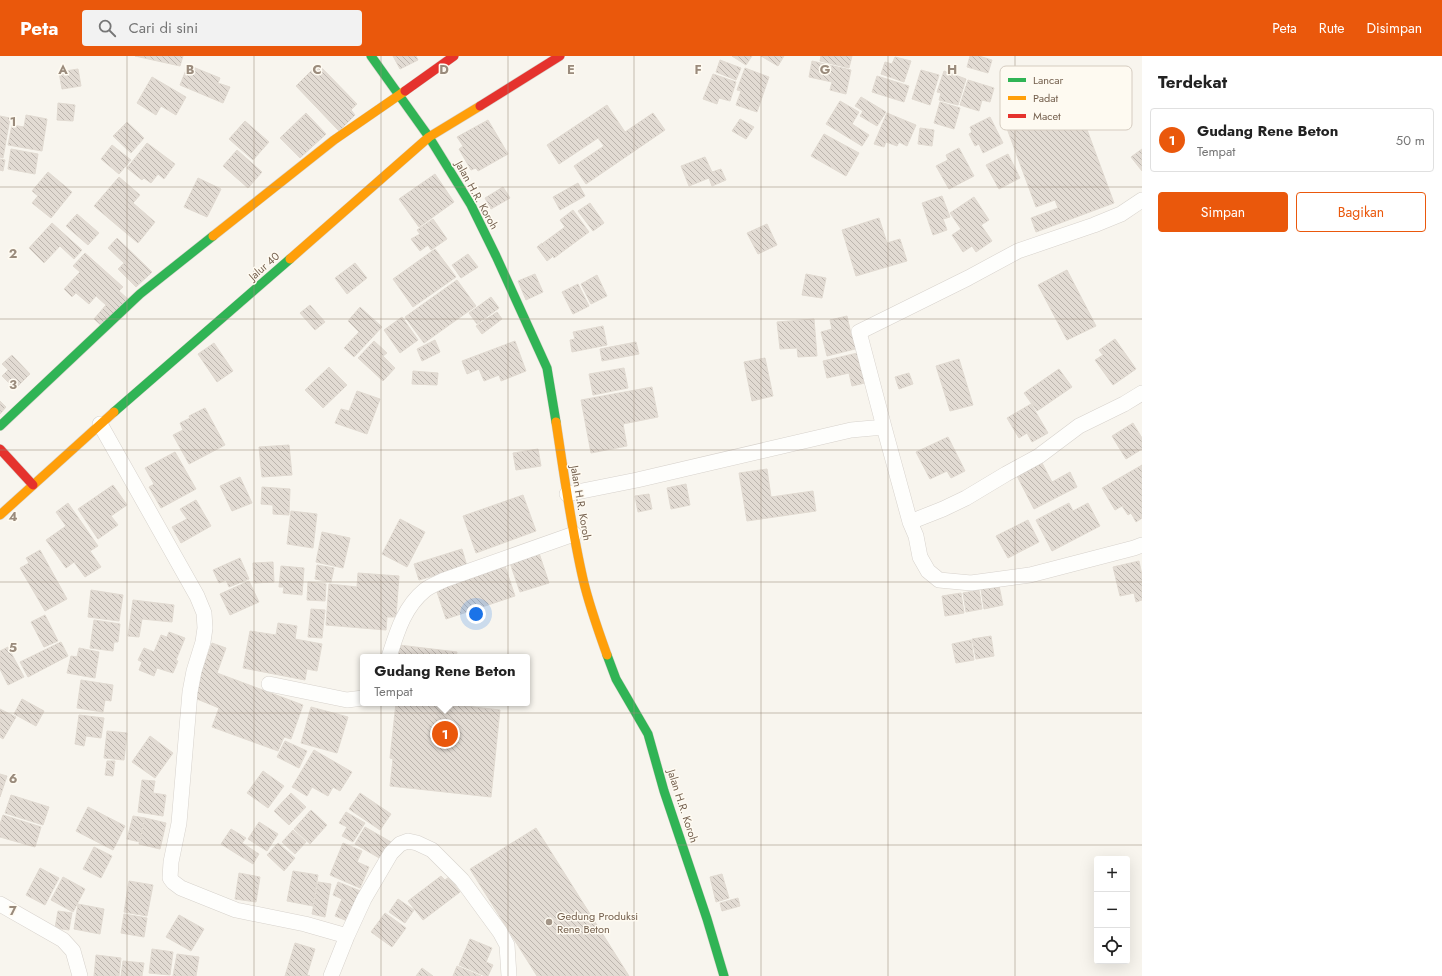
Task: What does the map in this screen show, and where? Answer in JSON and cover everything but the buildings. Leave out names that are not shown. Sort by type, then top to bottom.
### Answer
[{"type":"main road","name":"Jalan H.R. Koroh","points":[[371,56],[429,136],[471,205],[547,368],[574,534],[583,580],[596,625],[616,679],[648,734],[664,791],[708,919],[724,976]]},
{"type":"main road","points":[[0,426],[140,294],[334,140],[454,56]]},
{"type":"main road","name":"Jalur 40","points":[[0,515],[100,424],[386,176],[429,136],[560,56]]},
{"type":"main road","points":[[0,449],[33,485]]},
{"type":"street","points":[[1142,200],[1121,214],[1094,225],[1018,251],[968,278],[859,332],[910,522],[916,536],[920,557],[928,571],[939,580],[971,583],[1030,575],[1134,548],[1142,544]]},
{"type":"street","points":[[910,522],[966,498],[1039,456],[1079,426],[1124,404],[1142,393]]},
{"type":"street","points":[[100,424],[197,596],[204,613],[205,628],[203,642],[194,671],[190,692],[179,823],[171,862],[170,878],[181,888],[236,910],[305,924],[347,936]]},
{"type":"street","points":[[567,494],[637,480],[851,430],[884,427]]},
{"type":"street","points":[[390,654],[398,628],[411,603],[426,589],[444,580],[574,534]]},
{"type":"street","points":[[269,684],[347,700],[360,698]]},
{"type":"street","points":[[331,976],[364,899],[391,853],[400,844],[408,842],[417,843],[432,850],[462,880],[500,932],[507,945],[509,976]]},
{"type":"street","points":[[0,904],[63,940],[73,951],[80,976]]},
{"type":"traffic: fast","points":[[371,56],[429,137],[471,205],[547,368],[556,422]]},
{"type":"traffic: fast","points":[[0,426],[140,294],[213,236]]},
{"type":"traffic: fast","points":[[114,412],[290,259]]},
{"type":"traffic: fast","points":[[607,655],[616,679],[648,734],[664,791],[707,919],[724,976]]},
{"type":"traffic: slow","points":[[213,236],[334,140],[405,91]]},
{"type":"traffic: slow","points":[[290,259],[429,137],[480,106]]},
{"type":"traffic: slow","points":[[0,515],[114,412]]},
{"type":"traffic: slow","points":[[556,422],[571,520],[583,579],[607,655]]},
{"type":"traffic: jam","points":[[405,91],[454,56]]},
{"type":"traffic: jam","points":[[480,106],[560,56]]},
{"type":"traffic: jam","points":[[0,449],[33,485]]},
{"type":"place","name":"Gudang Rene Beton","points":[[445,734]]},
{"type":"place","name":"Gedung Produksi Rene Beton","points":[[549,922]]}]
